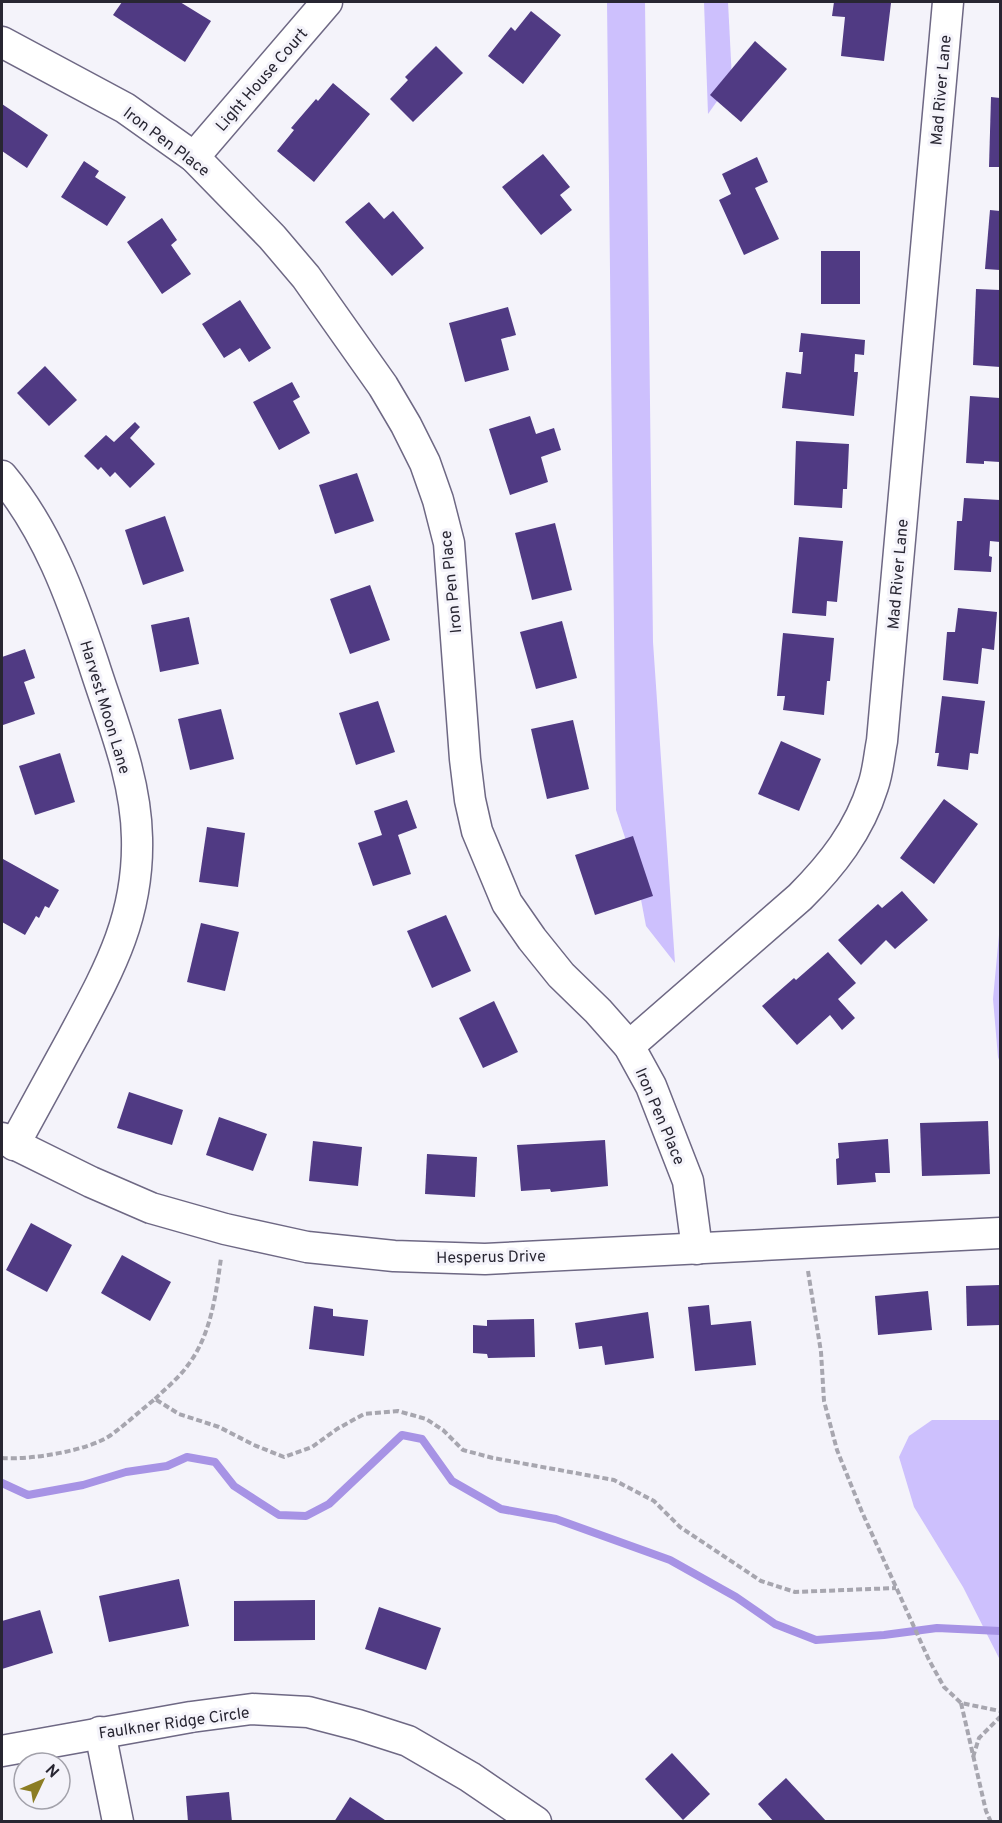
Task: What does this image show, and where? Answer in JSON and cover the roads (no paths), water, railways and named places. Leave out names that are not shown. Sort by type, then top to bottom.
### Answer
[{"type":"street","name":"Light House Court","points":[[194,158],[327,2]]},
{"type":"street","name":"Mad River Lane","points":[[630,1046],[800,897],[824,872],[843,848],[860,818],[873,785],[884,729],[948,2]]},
{"type":"street","name":"Iron Pen Place","points":[[2,42],[125,108],[194,158],[272,237],[306,277],[383,386],[425,463],[438,500],[449,543],[465,759],[470,800],[477,831],[507,903],[532,939],[561,975],[630,1046],[651,1086],[688,1181],[697,1249]]},
{"type":"street","name":"Harvest Moon Lane","points":[[2,476],[32,518],[54,559],[73,604],[123,754],[132,796],[137,837],[135,882],[127,923],[108,973],[8,1142]]},
{"type":"street","name":"Hesperus Drive","points":[[8,1142],[151,1208],[225,1230],[307,1247],[394,1256],[485,1258],[1000,1233]]},
{"type":"street","name":"Faulkner Ridge Circle","points":[[2,1750],[191,1717],[252,1709],[308,1712],[408,1741],[470,1777],[536,1821]]},
{"type":"street","points":[[100,1732],[118,1821]]},
{"type":"waterway","points":[[2,1483],[28,1495],[83,1485],[126,1472],[167,1466],[187,1457],[215,1462],[234,1486],[279,1515],[306,1516],[329,1504],[402,1435],[422,1439],[452,1481],[501,1509],[556,1519],[670,1560],[736,1597],[775,1624],[816,1640],[937,1628],[1000,1631]]}]
